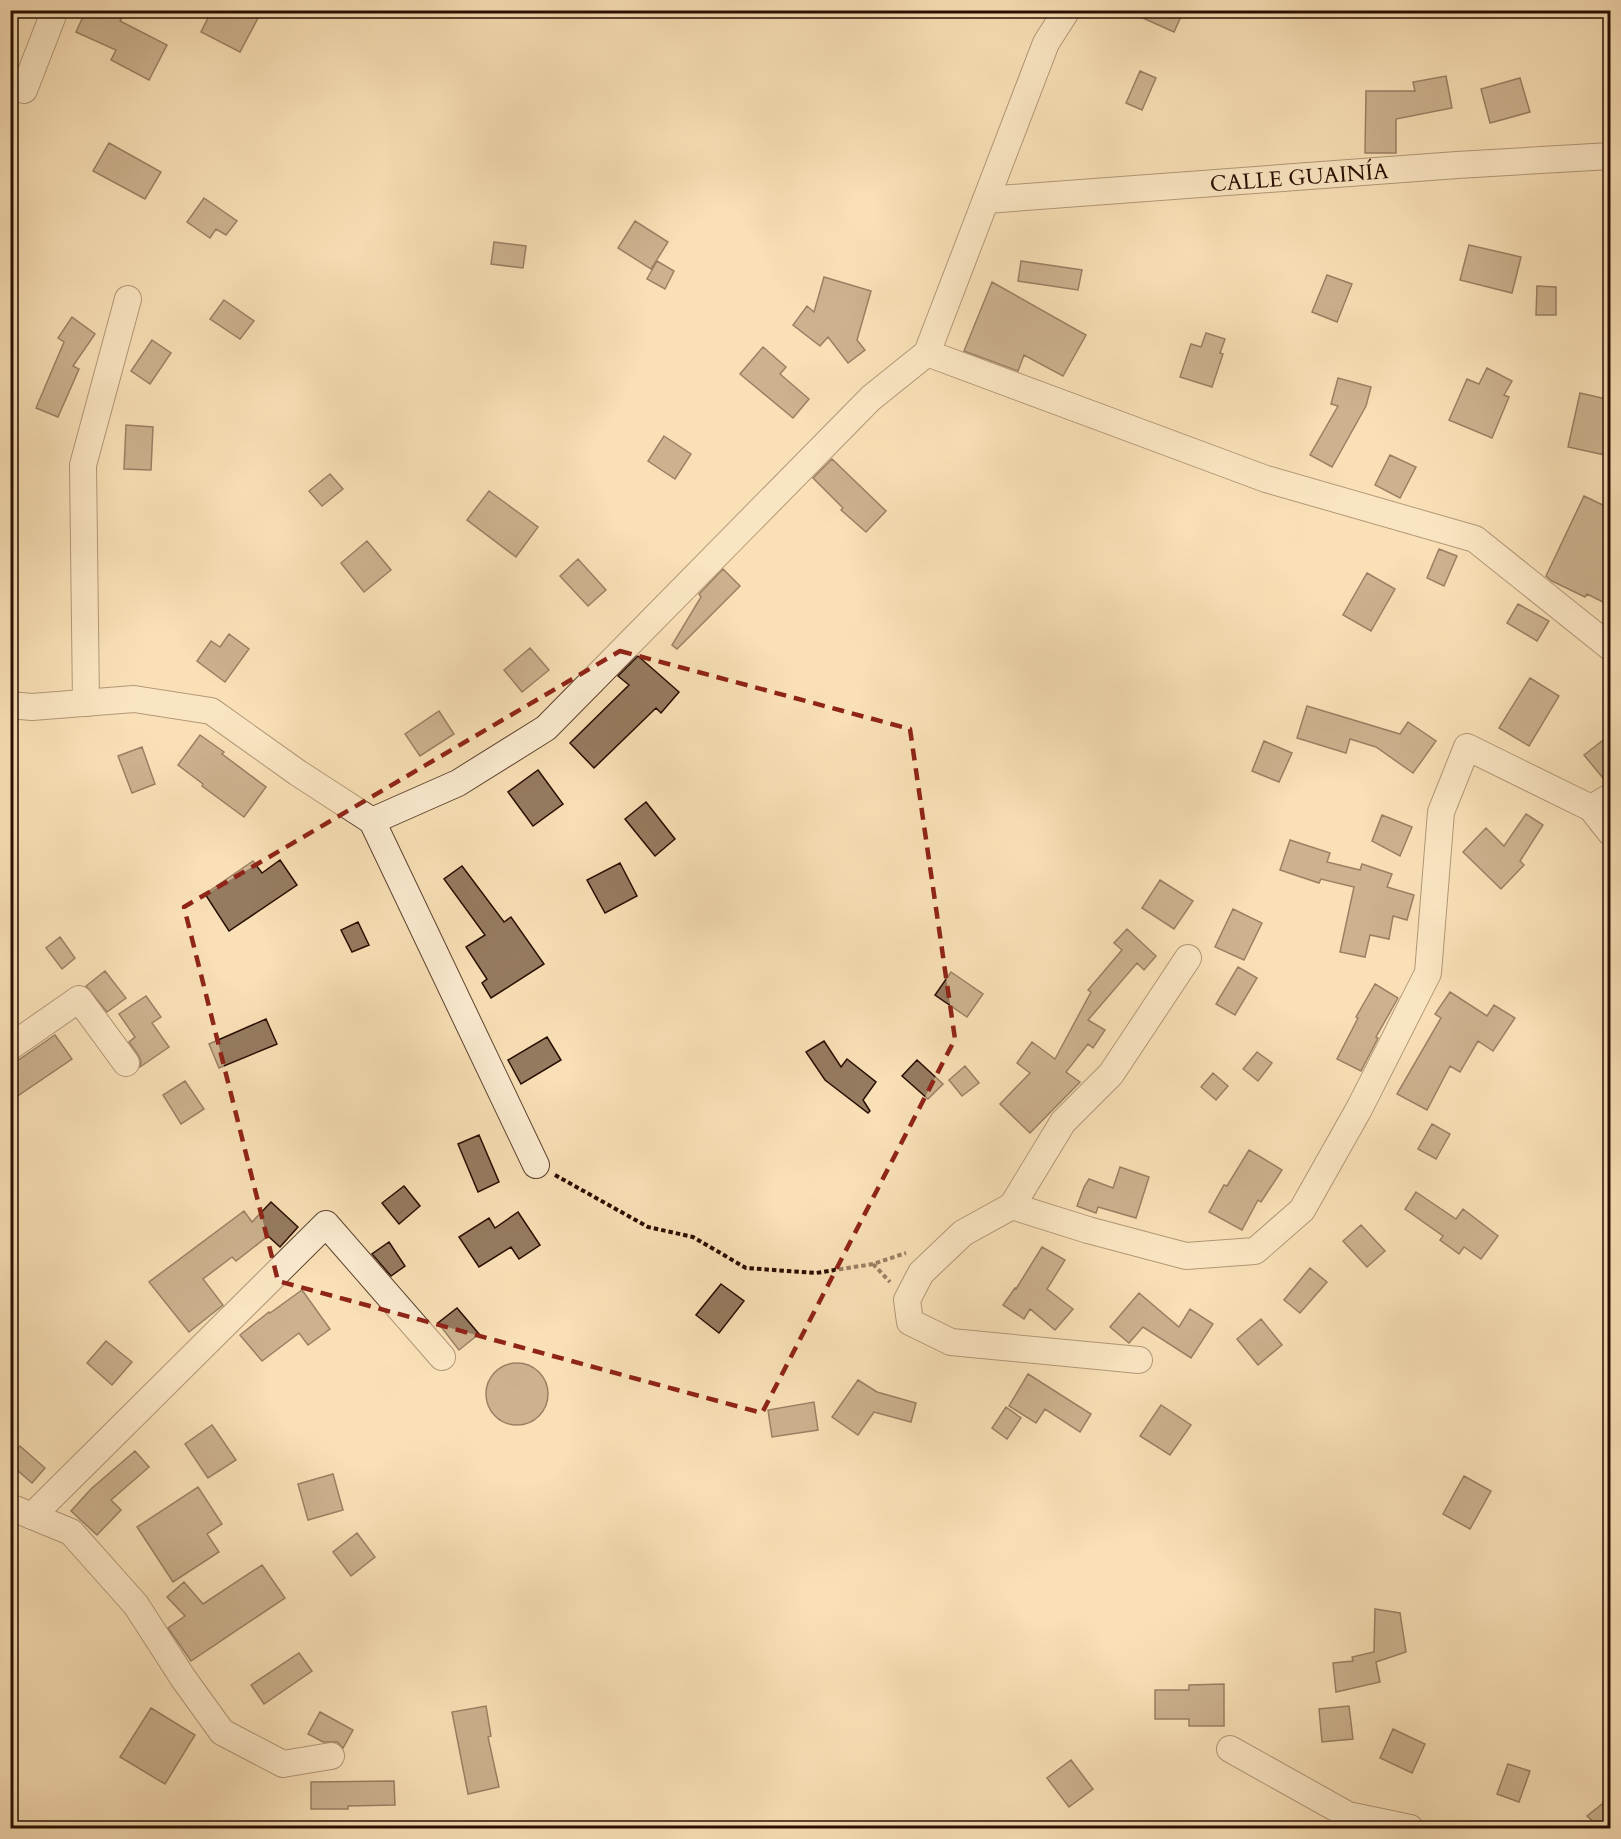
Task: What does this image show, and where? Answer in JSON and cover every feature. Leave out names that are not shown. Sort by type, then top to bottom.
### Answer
[{"type":"street","points":[[10,84],[24,90],[55,10]]},
{"type":"street","points":[[372,821],[458,783],[546,728],[870,398],[927,353],[1046,43],[1067,10]]},
{"type":"street","name":"CALLE GUAINÍA","points":[[986,200],[1457,165],[1611,156]]},
{"type":"street","points":[[86,703],[83,465],[128,299]]},
{"type":"street","points":[[927,353],[1266,479],[1475,539],[1611,647]]},
{"type":"street","points":[[10,705],[32,707],[134,699],[211,711],[372,821],[536,1165]]},
{"type":"street","points":[[1012,1206],[1088,1230],[1186,1256],[1255,1251],[1302,1210],[1359,1109],[1428,973],[1442,812],[1467,747],[1601,803],[1611,832]]},
{"type":"street","points":[[1139,1360],[951,1342],[910,1322],[907,1300],[921,1273],[963,1233],[1012,1206],[1063,1122],[1111,1074],[1188,958]]},
{"type":"street","points":[[10,1047],[79,999],[126,1063]]},
{"type":"street","points":[[332,1756],[283,1764],[222,1732],[183,1678],[136,1605],[71,1532],[21,1512],[326,1224],[442,1357]]},
{"type":"street","points":[[1230,1749],[1348,1815],[1410,1828]]},
{"type":"path","points":[[536,1165],[648,1227],[693,1237],[746,1268],[816,1273],[873,1264],[907,1252]]},
{"type":"highlighted area","points":[[620,651],[910,729],[955,1039],[762,1413],[278,1281],[184,907]]},
{"type":"building","points":[[86,10],[105,10],[122,18],[120,21],[167,45],[149,80],[111,60],[116,50],[76,32]]},
{"type":"building","points":[[212,10],[243,10],[258,18],[240,52],[201,32]]},
{"type":"building","points":[[1125,10],[1184,10],[1174,32]]},
{"type":"building","points":[[1140,71],[1156,78],[1142,110],[1126,103]]},
{"type":"building","points":[[1446,76],[1452,108],[1396,119],[1396,153],[1365,153],[1366,91],[1415,91],[1413,82]]},
{"type":"building","points":[[1520,78],[1530,112],[1490,123],[1481,89]]},
{"type":"building","points":[[109,143],[161,172],[145,199],[93,171]]},
{"type":"building","points":[[204,198],[237,221],[226,235],[216,229],[210,238],[187,222]]},
{"type":"building","points":[[635,221],[668,242],[651,269],[618,248]]},
{"type":"building","points":[[494,242],[526,246],[523,268],[491,264]]},
{"type":"building","points":[[1469,245],[1521,257],[1512,293],[1460,280]]},
{"type":"building","points":[[657,261],[674,271],[665,289],[647,279]]},
{"type":"building","points":[[1021,261],[1082,270],[1078,290],[1018,281]]},
{"type":"building","points":[[1327,275],[1352,284],[1337,322],[1312,312]]},
{"type":"building","points":[[824,277],[871,291],[857,340],[865,350],[848,363],[828,337],[820,346],[793,325],[807,306],[814,312]]},
{"type":"building","points":[[992,282],[1086,335],[1063,376],[1024,355],[1018,371],[964,351]]},
{"type":"building","points":[[1537,286],[1556,287],[1556,315],[1536,315]]},
{"type":"building","points":[[224,300],[254,321],[240,339],[210,319]]},
{"type":"building","points":[[72,317],[95,334],[73,366],[79,369],[58,417],[36,408],[64,342],[58,338]]},
{"type":"building","points":[[1206,333],[1225,339],[1220,353],[1223,354],[1212,387],[1180,377],[1191,344],[1201,347]]},
{"type":"building","points":[[152,340],[171,353],[150,384],[131,371]]},
{"type":"building","points":[[763,347],[786,367],[780,374],[809,399],[793,418],[740,374]]},
{"type":"building","points":[[1487,368],[1512,381],[1504,395],[1509,397],[1492,438],[1449,420],[1467,379],[1479,384]]},
{"type":"building","points":[[1338,378],[1371,387],[1366,406],[1332,467],[1310,455],[1338,406],[1331,404]]},
{"type":"building","points":[[1580,393],[1611,400],[1611,428],[1605,455],[1568,447]]},
{"type":"building","points":[[126,425],[153,427],[151,470],[124,469]]},
{"type":"building","points":[[664,436],[691,454],[675,479],[648,461]]},
{"type":"building","points":[[1390,455],[1416,467],[1400,498],[1375,485]]},
{"type":"building","points":[[832,459],[886,511],[866,532],[841,510],[843,508],[813,478]]},
{"type":"building","points":[[330,474],[343,489],[322,506],[309,491]]},
{"type":"building","points":[[489,491],[538,527],[516,557],[467,520]]},
{"type":"building","points":[[1584,496],[1611,509],[1611,606],[1587,594],[1585,597],[1546,576]]},
{"type":"building","points":[[367,541],[391,570],[364,592],[341,563]]},
{"type":"building","points":[[1439,549],[1457,556],[1444,586],[1427,578]]},
{"type":"building","points":[[578,559],[606,590],[588,606],[560,576]]},
{"type":"building","points":[[723,569],[740,586],[677,649],[672,645],[701,597],[699,594]]},
{"type":"building","points":[[1367,573],[1395,589],[1371,631],[1343,615]]},
{"type":"building","points":[[1518,604],[1549,621],[1537,641],[1507,623]]},
{"type":"building","points":[[229,634],[249,649],[225,682],[197,661],[211,641],[220,647]]},
{"type":"building","points":[[530,648],[549,670],[522,692],[504,670]]},
{"type":"building","points":[[638,656],[679,692],[661,713],[656,708],[594,768],[570,743],[629,685],[618,676]]},
{"type":"building","points":[[1530,678],[1559,696],[1529,746],[1499,728]]},
{"type":"building","points":[[1307,706],[1400,734],[1408,722],[1436,741],[1413,773],[1376,747],[1350,739],[1346,753],[1297,738]]},
{"type":"building","points":[[439,711],[454,734],[420,756],[405,734]]},
{"type":"building","points":[[1611,734],[1611,782],[1607,783],[1584,755]]},
{"type":"building","points":[[200,735],[266,787],[244,817],[178,765]]},
{"type":"building","points":[[1264,741],[1292,753],[1279,782],[1252,771]]},
{"type":"building","points":[[142,747],[155,784],[132,793],[118,756]]},
{"type":"building","points":[[538,770],[563,804],[533,826],[508,792]]},
{"type":"building","points":[[646,802],[675,839],[655,856],[625,819]]},
{"type":"building","points":[[1526,814],[1543,825],[1520,861],[1524,865],[1501,889],[1463,852],[1486,828],[1504,846]]},
{"type":"building","points":[[1382,815],[1412,827],[1400,856],[1372,841]]},
{"type":"building","points":[[1290,840],[1330,853],[1327,862],[1360,870],[1362,864],[1392,874],[1387,887],[1414,895],[1407,920],[1393,916],[1389,939],[1370,935],[1365,957],[1340,952],[1354,887],[1321,879],[1319,883],[1280,870]]},
{"type":"building","points":[[280,860],[297,885],[229,931],[205,894],[253,861],[262,873]]},
{"type":"building","points":[[620,863],[637,896],[605,913],[587,880]]},
{"type":"building","points":[[462,866],[504,922],[511,917],[544,964],[491,998],[482,983],[487,979],[466,947],[485,935],[444,879]]},
{"type":"building","points":[[1160,880],[1193,901],[1174,929],[1142,908]]},
{"type":"building","points":[[1233,909],[1262,923],[1244,960],[1215,947]]},
{"type":"building","points":[[358,922],[369,945],[352,952],[341,930]]},
{"type":"building","points":[[1127,929],[1156,956],[1144,970],[1137,963],[1088,1020],[1105,1030],[1093,1048],[1088,1044],[1066,1072],[1080,1082],[1030,1133],[1000,1104],[1030,1073],[1017,1063],[1032,1042],[1055,1059],[1091,992],[1088,990],[1122,950],[1114,943]]},
{"type":"building","points":[[60,937],[75,958],[62,969],[46,948]]},
{"type":"building","points":[[1238,967],[1257,978],[1235,1015],[1216,1004]]},
{"type":"building","points":[[105,971],[126,998],[107,1012],[86,986]]},
{"type":"building","points":[[951,972],[983,994],[967,1017],[935,995]]},
{"type":"building","points":[[1375,984],[1398,998],[1376,1037],[1378,1038],[1361,1071],[1337,1059],[1358,1018],[1356,1017]]},
{"type":"building","points":[[1450,992],[1487,1016],[1494,1005],[1515,1018],[1493,1051],[1478,1041],[1460,1072],[1450,1066],[1427,1110],[1397,1094],[1441,1018],[1435,1014]]},
{"type":"building","points":[[146,996],[161,1017],[152,1023],[169,1047],[140,1067],[141,1061],[129,1042],[135,1037],[119,1014]]},
{"type":"building","points":[[266,1019],[277,1044],[219,1068],[209,1044]]},
{"type":"building","points":[[55,1035],[72,1059],[10,1101],[10,1066]]},
{"type":"building","points":[[547,1037],[561,1060],[521,1084],[508,1060]]},
{"type":"building","points":[[824,1041],[841,1067],[847,1059],[876,1082],[863,1100],[870,1111],[868,1113],[825,1080],[806,1052]]},
{"type":"building","points":[[1257,1052],[1272,1063],[1258,1081],[1243,1069]]},
{"type":"building","points":[[917,1060],[943,1084],[928,1099],[902,1076]]},
{"type":"building","points":[[965,1066],[979,1083],[962,1096],[949,1080]]},
{"type":"building","points":[[1213,1073],[1228,1086],[1216,1100],[1201,1087]]},
{"type":"building","points":[[185,1081],[204,1109],[181,1124],[163,1095]]},
{"type":"building","points":[[1432,1124],[1450,1134],[1436,1159],[1418,1149]]},
{"type":"building","points":[[479,1135],[499,1182],[478,1192],[458,1144]]},
{"type":"building","points":[[1249,1150],[1282,1170],[1261,1202],[1258,1200],[1242,1230],[1209,1212],[1224,1185],[1227,1186]]},
{"type":"building","points":[[1120,1167],[1149,1177],[1136,1218],[1098,1207],[1096,1213],[1077,1206],[1089,1179],[1113,1188]]},
{"type":"building","points":[[404,1186],[420,1206],[399,1224],[382,1203]]},
{"type":"building","points":[[1416,1192],[1456,1219],[1463,1209],[1498,1236],[1481,1259],[1464,1247],[1459,1254],[1440,1240],[1443,1236],[1405,1209]]},
{"type":"building","points":[[271,1202],[298,1227],[280,1247],[268,1236],[236,1261],[232,1257],[203,1279],[223,1305],[189,1332],[149,1282],[244,1211],[252,1222]]},
{"type":"building","points":[[518,1212],[540,1245],[519,1259],[511,1247],[479,1267],[459,1237],[489,1218],[495,1228]]},
{"type":"building","points":[[1361,1225],[1385,1251],[1367,1267],[1343,1241]]},
{"type":"building","points":[[389,1242],[405,1266],[391,1276],[372,1254]]},
{"type":"building","points":[[1042,1247],[1065,1260],[1047,1289],[1073,1309],[1055,1330],[1030,1309],[1024,1319],[1003,1305],[1016,1289]]},
{"type":"building","points":[[1310,1268],[1327,1282],[1300,1313],[1284,1300]]},
{"type":"building","points":[[721,1284],[744,1301],[719,1333],[696,1315]]},
{"type":"building","points":[[302,1290],[330,1329],[308,1345],[299,1333],[262,1361],[240,1335]]},
{"type":"building","points":[[1139,1293],[1179,1327],[1190,1309],[1213,1324],[1191,1358],[1143,1327],[1129,1343],[1110,1327]]},
{"type":"building","points":[[457,1308],[479,1334],[459,1350],[438,1323]]},
{"type":"building","points":[[1261,1319],[1282,1345],[1258,1365],[1237,1339]]},
{"type":"building","points":[[106,1341],[132,1362],[112,1385],[87,1363]]},
{"type":"building","points":[[517,1363],[539,1372],[548,1394],[539,1416],[517,1425],[495,1416],[486,1394],[495,1372]]},
{"type":"building","points":[[1028,1374],[1091,1414],[1080,1432],[1045,1409],[1036,1423],[1009,1406]]},
{"type":"building","points":[[858,1380],[877,1392],[916,1403],[911,1422],[874,1412],[858,1435],[832,1417]]},
{"type":"building","points":[[814,1402],[818,1430],[772,1437],[768,1410]]},
{"type":"building","points":[[1161,1405],[1191,1425],[1170,1455],[1140,1436]]},
{"type":"building","points":[[1006,1407],[1021,1418],[1007,1439],[992,1428]]},
{"type":"building","points":[[212,1425],[236,1460],[208,1478],[185,1444]]},
{"type":"building","points":[[20,1446],[45,1468],[32,1483],[10,1464],[10,1456]]},
{"type":"building","points":[[135,1451],[149,1467],[111,1500],[121,1510],[97,1535],[71,1511],[91,1489]]},
{"type":"building","points":[[333,1474],[343,1510],[308,1520],[298,1484]]},
{"type":"building","points":[[1464,1476],[1491,1491],[1470,1529],[1443,1514]]},
{"type":"building","points":[[198,1487],[222,1524],[207,1534],[219,1552],[173,1582],[137,1527]]},
{"type":"building","points":[[357,1533],[375,1557],[351,1576],[333,1552]]},
{"type":"building","points":[[262,1565],[285,1598],[191,1661],[168,1628],[185,1616],[167,1597],[184,1582],[203,1604]]},
{"type":"building","points":[[1375,1609],[1400,1613],[1406,1652],[1376,1662],[1380,1682],[1336,1692],[1333,1663],[1353,1661],[1352,1657],[1374,1652]]},
{"type":"building","points":[[299,1653],[312,1671],[264,1704],[251,1685]]},
{"type":"building","points":[[1224,1684],[1224,1726],[1189,1726],[1189,1719],[1155,1719],[1155,1690],[1189,1690],[1189,1685]]},
{"type":"building","points":[[486,1706],[491,1736],[488,1737],[499,1787],[468,1794],[452,1712]]},
{"type":"building","points":[[1349,1706],[1353,1739],[1322,1742],[1319,1709]]},
{"type":"building","points":[[151,1708],[195,1735],[165,1784],[120,1757]]},
{"type":"building","points":[[320,1712],[353,1730],[343,1748],[337,1742],[323,1742],[308,1734]]},
{"type":"building","points":[[1393,1729],[1425,1744],[1412,1773],[1380,1758]]},
{"type":"building","points":[[1071,1760],[1093,1789],[1069,1807],[1047,1778]]},
{"type":"building","points":[[1508,1764],[1530,1771],[1519,1802],[1497,1794]]},
{"type":"building","points":[[394,1781],[395,1805],[311,1809],[311,1782]]},
{"type":"building","points":[[1611,1797],[1611,1828],[1600,1828],[1587,1816]]}]
